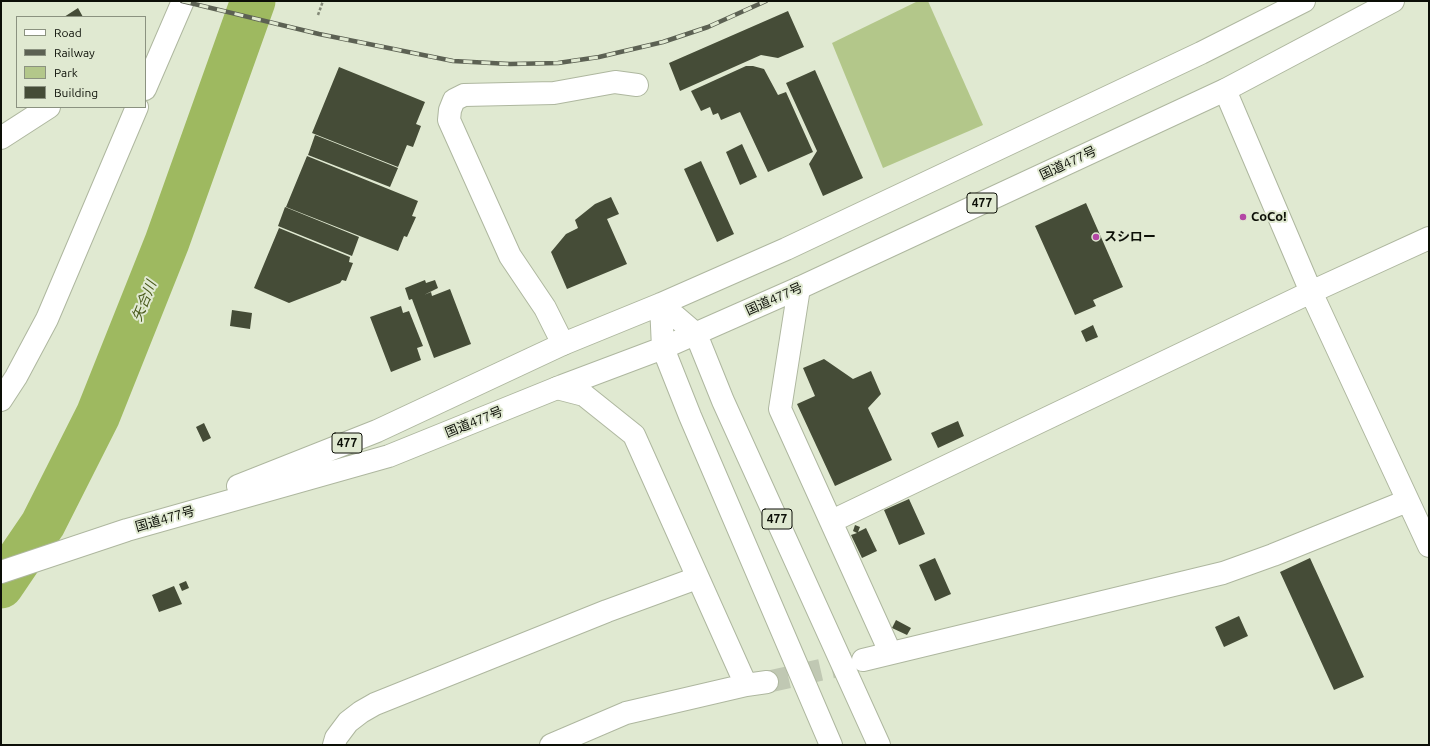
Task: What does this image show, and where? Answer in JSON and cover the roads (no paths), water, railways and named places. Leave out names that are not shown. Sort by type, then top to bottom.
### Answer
[{"type":"main road","points":[[146,84],[150,64],[183,1]]},
{"type":"main road","name":"国道477号","points":[[127,530],[377,431],[563,344],[661,304],[800,242],[1194,56],[1304,1]]},
{"type":"main road","name":"国道477号","points":[[1,572],[127,530],[389,456],[557,388],[663,348],[799,288],[1225,90],[1393,1]]},
{"type":"main road","points":[[563,344],[545,308],[510,256],[450,120],[450,110],[454,100],[464,95],[554,93],[615,82],[637,85]]},
{"type":"main road","points":[[1225,90],[1310,292],[1429,546]]},
{"type":"main road","points":[[1,138],[47,108]]},
{"type":"main road","points":[[1,400],[16,378],[47,320],[137,108]]},
{"type":"main road","points":[[832,521],[1310,292],[1429,238]]},
{"type":"main road","points":[[799,288],[780,409],[890,652]]},
{"type":"main road","points":[[661,304],[663,348],[690,416],[830,745]]},
{"type":"main road","name":"477","points":[[661,304],[696,334],[723,401],[879,745]]},
{"type":"main road","points":[[557,388],[584,395],[634,435],[746,685]]},
{"type":"main road","points":[[863,660],[890,652],[1223,573],[1273,555],[1407,500]]},
{"type":"main road","points":[[334,745],[336,738],[348,722],[375,704],[607,611],[697,578]]},
{"type":"main road","points":[[551,745],[626,713],[746,685],[767,682]]},
{"type":"waterway","name":"矢合川","points":[[1,586],[43,524],[98,415],[167,242],[253,1]]},
{"type":"tunnel","points":[[767,682],[860,661]]},
{"type":"railway","points":[[182,1],[319,34],[453,61],[510,64],[558,63],[599,57],[663,42],[708,27],[766,1]]},
{"type":"place","name":"CoCo!","points":[[1243,217]]},
{"type":"place","name":"スシロー","points":[[1096,237]]}]
